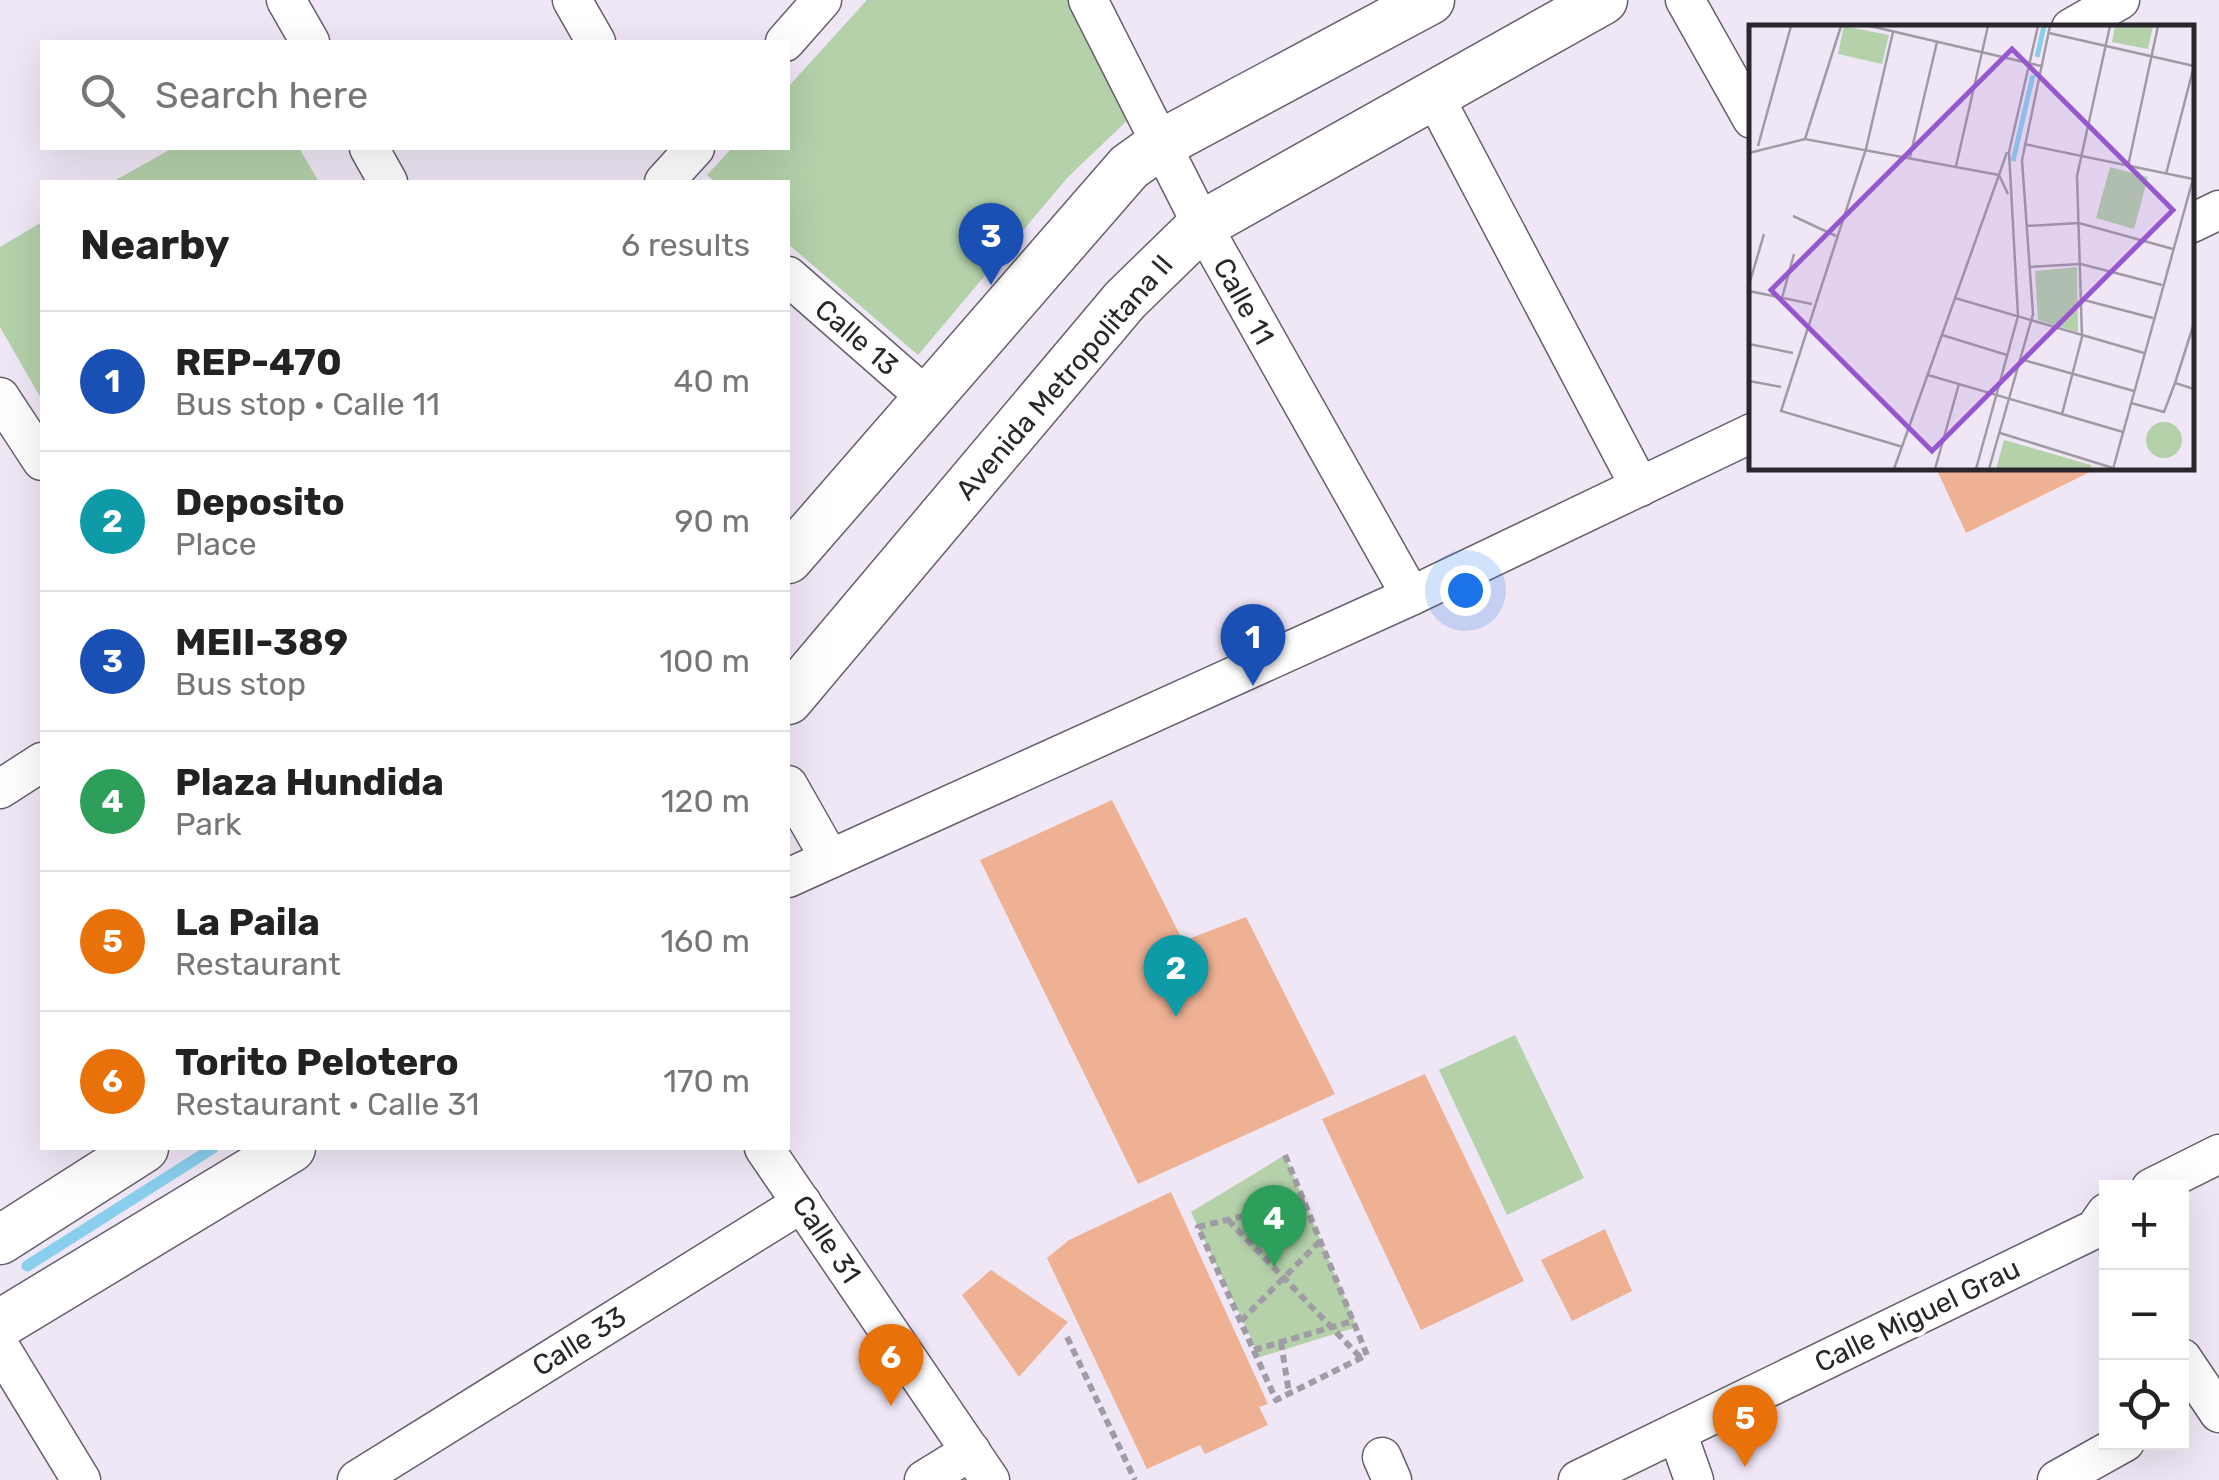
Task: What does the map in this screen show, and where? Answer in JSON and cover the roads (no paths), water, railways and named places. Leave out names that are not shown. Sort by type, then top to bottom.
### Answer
[{"type":"main road","name":"Avenida Metropolitana II","points":[[790,698],[1124,300],[1202,225],[1603,0]]},
{"type":"main road","points":[[790,557],[1129,167],[1162,144],[1402,7]]},
{"type":"main road","points":[[0,1240],[141,1150]]},
{"type":"main road","points":[[0,1324],[288,1150]]},
{"type":"street","points":[[286,0],[309,40]]},
{"type":"street","points":[[572,0],[595,40]]},
{"type":"street","points":[[787,40],[822,0]]},
{"type":"street","name":"Calle 11","points":[[1088,0],[1202,225],[1411,596]]},
{"type":"street","points":[[1685,0],[1749,113]]},
{"type":"street","points":[[2076,25],[2120,0]]},
{"type":"street","points":[[1434,96],[1640,486]]},
{"type":"street","points":[[370,150],[387,180]]},
{"type":"street","points":[[2194,222],[2219,210]]},
{"type":"street","name":"Calle 13","points":[[790,278],[926,397]]},
{"type":"street","points":[[3,406],[40,458]]},
{"type":"street","points":[[790,877],[1411,596],[1749,434]]},
{"type":"street","points":[[0,789],[40,763]]},
{"type":"street","points":[[790,795],[830,859]]},
{"type":"street","name":"Calle 31","points":[[765,1150],[981,1466]]},
{"type":"street","points":[[2168,1180],[2219,1154]]},
{"type":"street","name":"Calle 33","points":[[356,1480],[802,1203]]},
{"type":"street","name":"Calle Miguel Grau","points":[[1578,1480],[2099,1231]]},
{"type":"street","points":[[0,1347],[81,1480]]},
{"type":"street","points":[[2183,1360],[2203,1407]]},
{"type":"street","points":[[1677,1432],[1694,1480]]},
{"type":"street","points":[[2057,1480],[2111,1450]]},
{"type":"street","points":[[924,1480],[981,1466]]},
{"type":"waterway","points":[[27,1266],[210,1150]]},
{"type":"place","name":"MEII-389","points":[[991,285]]},
{"type":"place","name":"REP-470","points":[[1253,686]]},
{"type":"place","name":"Deposito","points":[[1176,1017]]},
{"type":"place","name":"Plaza Hundida","points":[[1274,1267]]},
{"type":"place","name":"Torito Pelotero","points":[[891,1406]]},
{"type":"place","name":"La Paila","points":[[1745,1467]]}]
